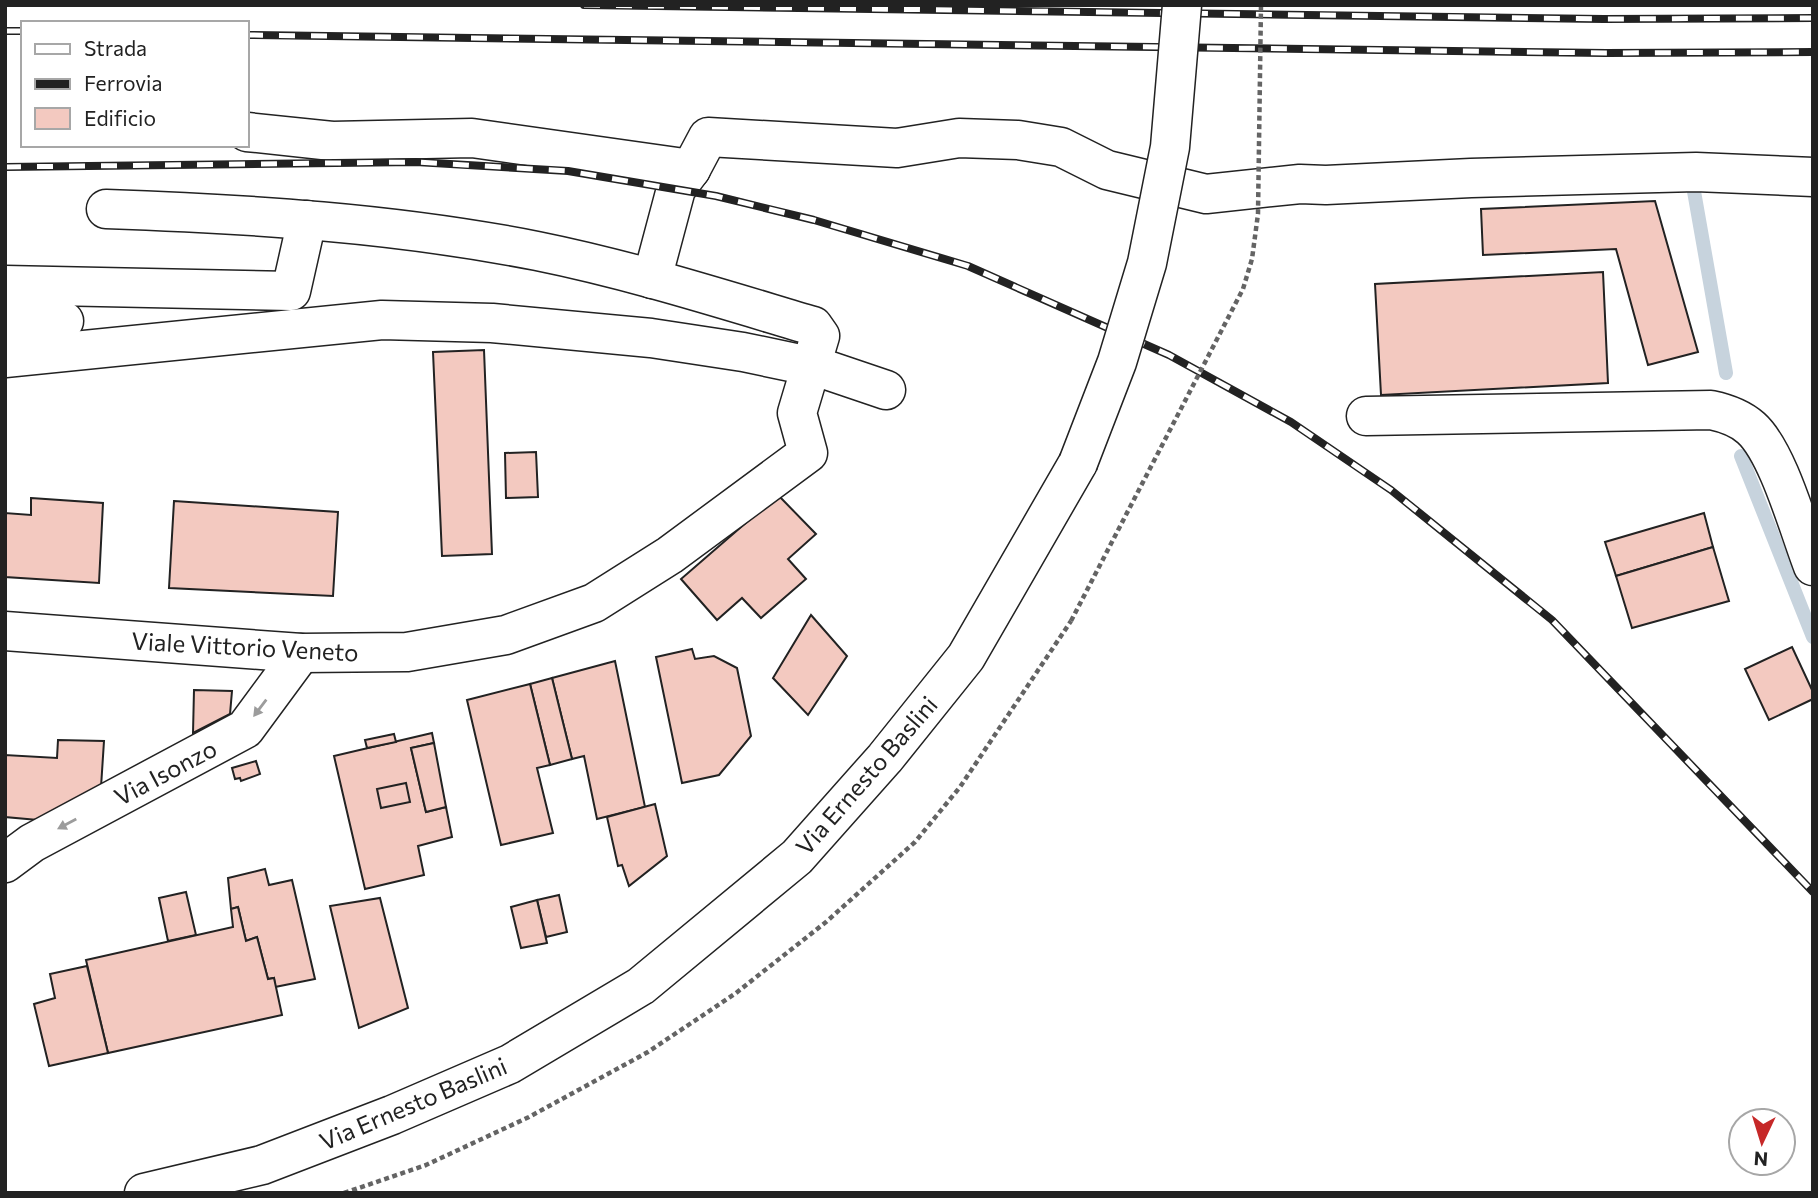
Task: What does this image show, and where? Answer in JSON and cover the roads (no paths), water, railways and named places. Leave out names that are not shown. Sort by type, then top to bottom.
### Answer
[{"type":"street","name":"Via Ernesto Baslini","points":[[144,1193],[262,1165],[392,1115],[510,1064],[641,986],[797,857],[885,758],[965,657],[1078,463],[1117,362],[1147,263],[1170,147],[1182,5]]},
{"type":"street","points":[[248,132],[332,141],[472,138],[691,169]]},
{"type":"street","points":[[652,279],[676,190],[708,137],[897,148],[959,138],[1018,140],[1062,147],[1107,170],[1206,194],[1300,184],[1656,173],[1813,177]]},
{"type":"street","points":[[106,209],[237,213],[475,240],[540,252],[652,279],[813,326],[820,336],[811,366]]},
{"type":"street","points":[[5,285],[291,291],[307,220]]},
{"type":"street","points":[[5,322],[54,332],[382,320],[492,323],[651,338],[754,354],[811,366],[886,390]]},
{"type":"street","points":[[5,358],[54,332]]},
{"type":"street","name":"Viale Vittorio Veneto","points":[[5,631],[301,653],[407,652],[506,635],[594,603],[670,555],[807,453],[797,413],[811,366]]},
{"type":"street","points":[[1366,416],[1711,410],[1724,413],[1751,428],[1769,450],[1813,566]]},
{"type":"street","name":"Via Isonzo","points":[[5,863],[32,843],[245,729],[301,653]]},
{"type":"waterway","points":[[1692,180],[1726,373]]},
{"type":"waterway","points":[[1741,456],[1813,637]]},
{"type":"railway","points":[[584,5],[1604,19],[1813,18]]},
{"type":"railway","points":[[5,31],[21,31]]},
{"type":"railway","points":[[248,35],[1606,53],[1813,52]]},
{"type":"railway","points":[[5,167],[416,162],[568,171],[716,196],[814,220],[968,266],[1169,355],[1291,422],[1391,490],[1552,620],[1813,892]]}]
